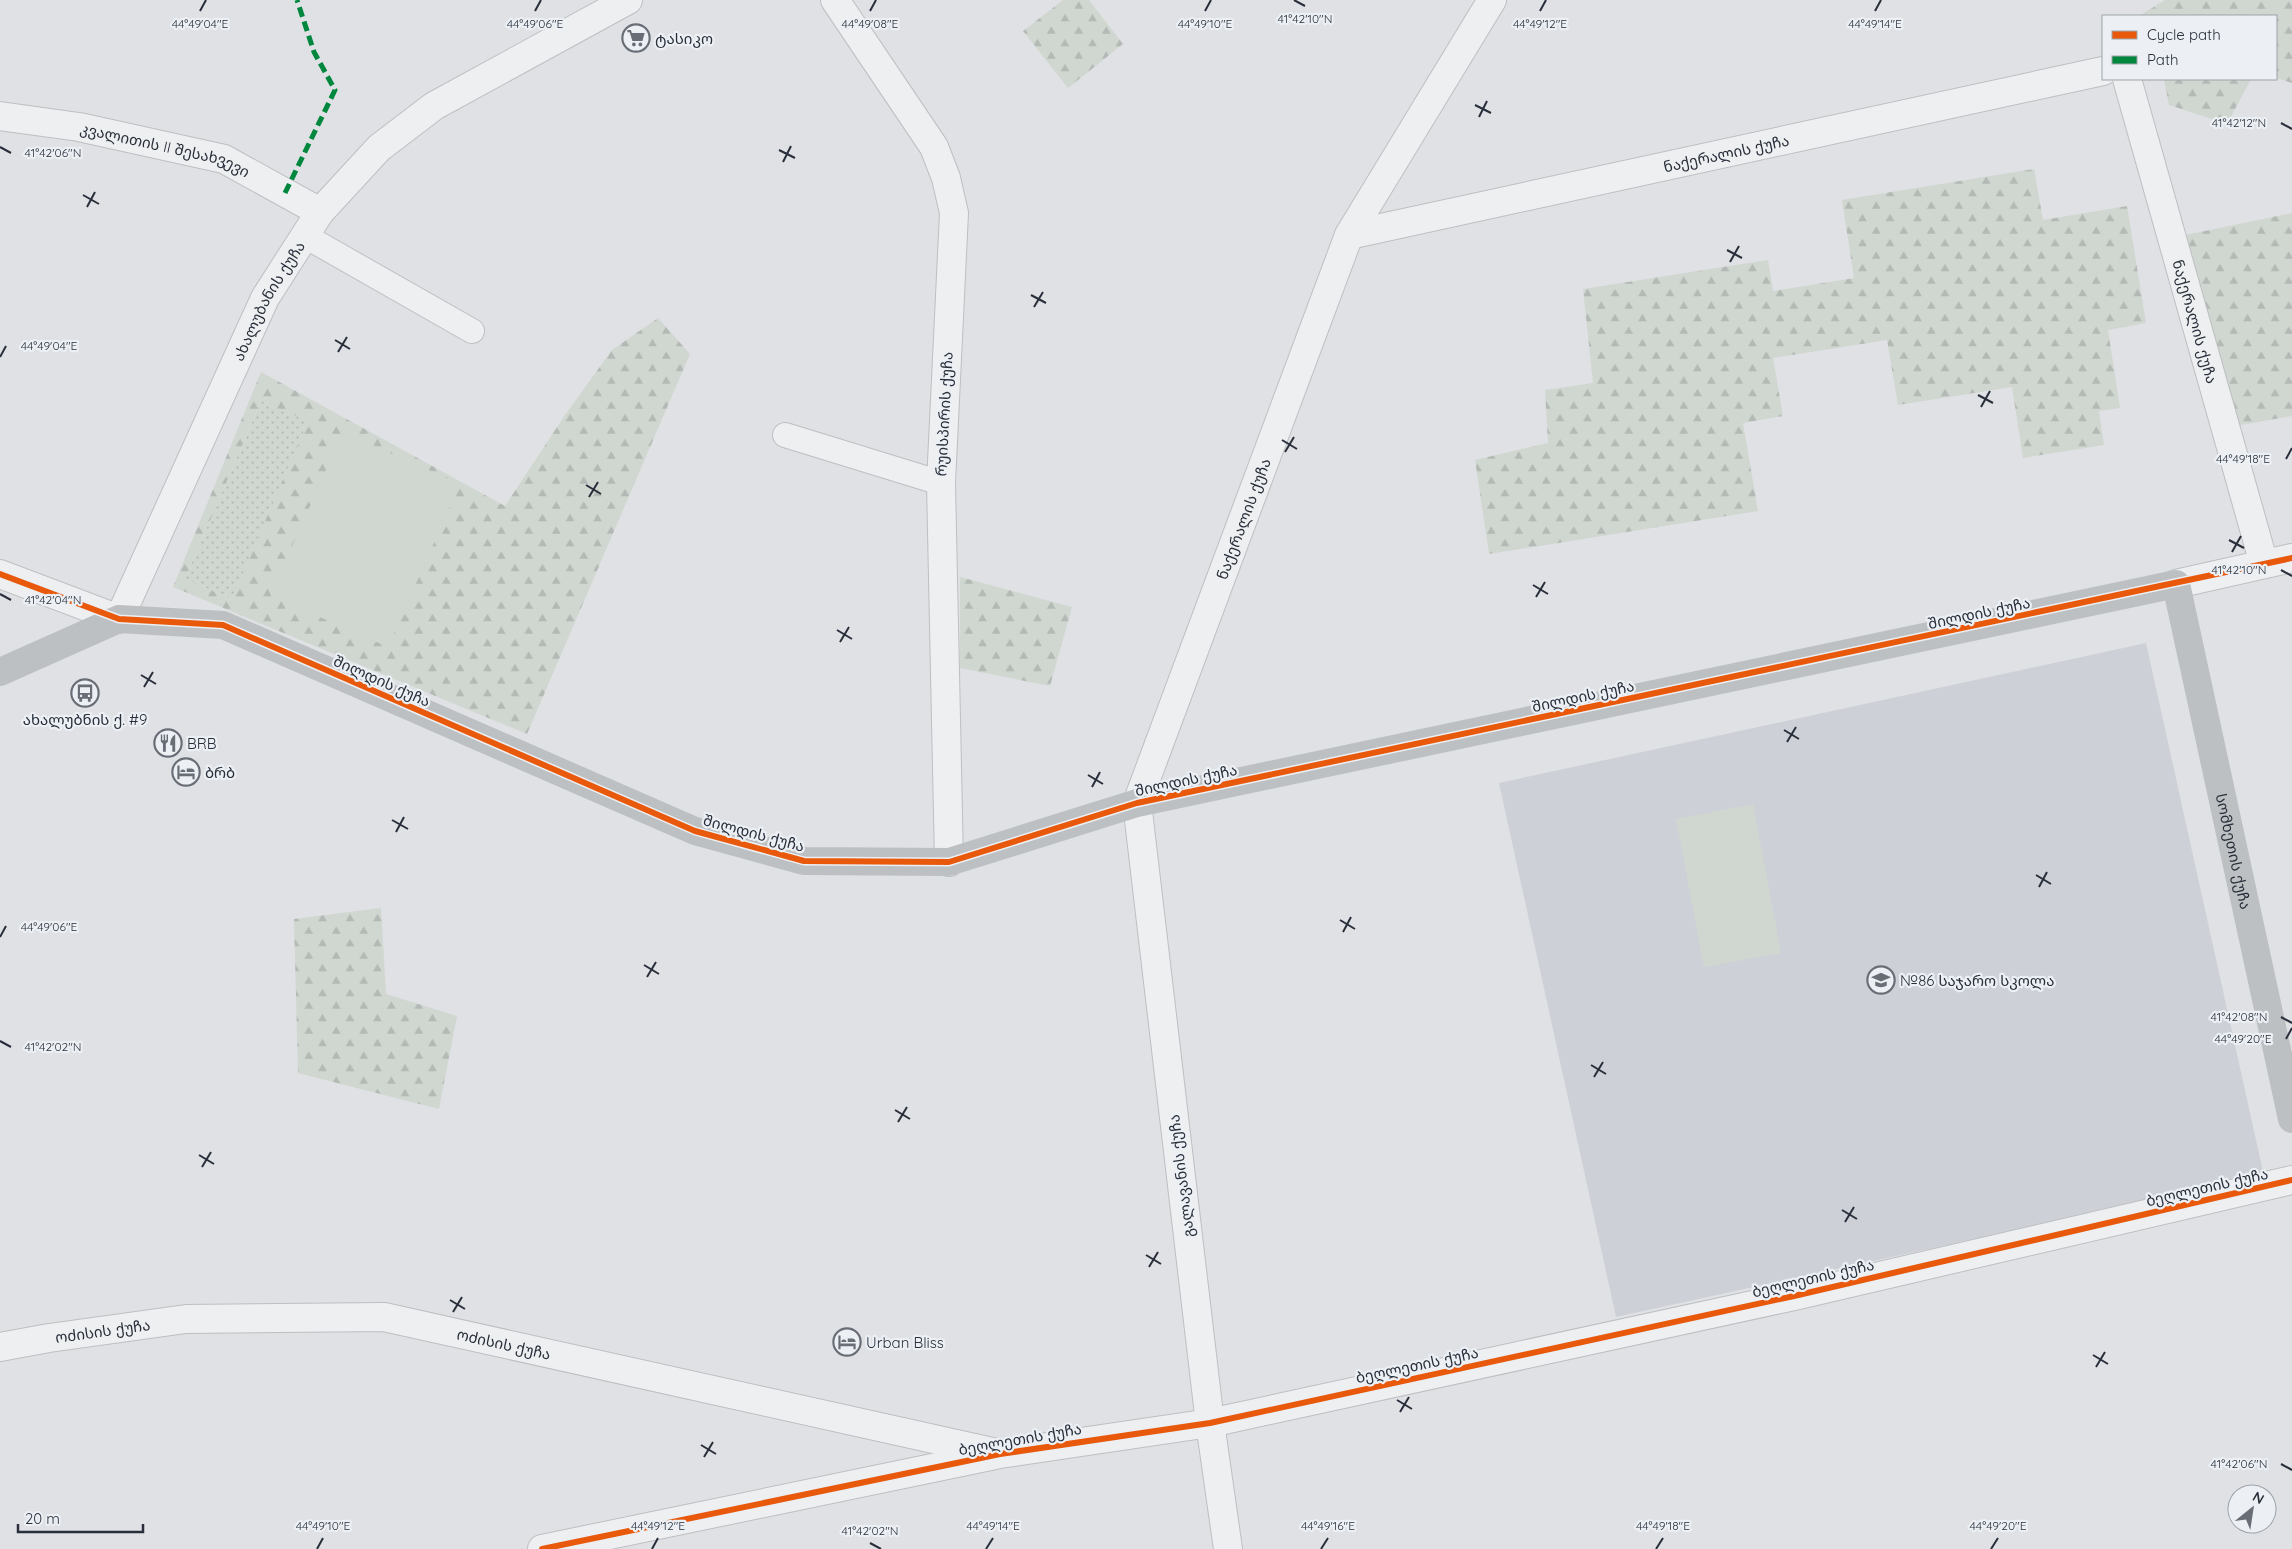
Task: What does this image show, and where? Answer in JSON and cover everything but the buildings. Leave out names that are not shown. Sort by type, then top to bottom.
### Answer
[{"type":"street","name":"ახალუბანის ქუჩა","points":[[118,619],[265,298],[320,212],[379,148],[434,106],[628,0]]},
{"type":"street","name":"რუისპირის ქუჩა","points":[[834,0],[934,147],[946,178],[954,213],[941,483],[949,862]]},
{"type":"street","name":"ნაქერალის ქუჩა","points":[[1137,803],[1349,235],[1492,0]]},
{"type":"street","name":"ნაქერალის ქუჩა","points":[[1349,235],[2102,72]]},
{"type":"street","name":"ნაქერალის ქუჩა","points":[[2127,80],[2264,564]]},
{"type":"street","name":"კვალითის II შესახვევი","points":[[0,116],[79,127],[224,159],[320,212]]},
{"type":"street","name":"შილდის ქუჩა","points":[[118,619],[223,625],[695,831],[804,860],[949,862],[1137,803],[2292,558]]},
{"type":"street","points":[[0,574],[118,619]]},
{"type":"street","name":"სომხეთის ქუჩა","points":[[2176,584],[2292,1119]]},
{"type":"street","points":[[0,672],[118,619]]},
{"type":"street","name":"გალავანის ქუჩა","points":[[1137,803],[1210,1422],[1228,1549]]},
{"type":"street","name":"ბეღლეთის ქუჩა","points":[[542,1549],[1000,1454],[1210,1422],[1794,1296],[2292,1180]]},
{"type":"street","name":"ოძისის ქუჩა","points":[[0,1348],[49,1338],[186,1319],[384,1317],[1000,1454]]},
{"type":"lane","points":[[305,236],[472,331]]},
{"type":"lane","points":[[784,435],[941,483]]},
{"type":"shaded area","name":"№86 საჯარო სკოლა","points":[[2146,643],[2264,1176],[1616,1317],[1499,783]]},
{"type":"green space","points":[[1063,0],[1089,0],[1123,44],[1068,88],[1023,31]]},
{"type":"green space","points":[[2165,0],[2292,0],[2292,83],[2277,78],[2277,15],[2141,15]]},
{"type":"green space","points":[[2164,80],[2250,80],[2227,124],[2169,105]]},
{"type":"green space","points":[[2034,169],[2043,220],[2127,206],[2146,323],[2108,330],[2120,408],[2099,411],[2104,445],[2023,458],[2012,387],[1898,405],[1887,340],[1773,358],[1783,416],[1743,423],[1758,511],[1489,554],[1475,460],[1548,443],[1545,390],[1593,383],[1583,289],[1768,260],[1773,291],[1854,278],[1842,200]]},
{"type":"green space","points":[[2292,213],[2292,416],[2235,426],[2181,236]]},
{"type":"green space","points":[[658,318],[690,354],[527,734],[173,587],[261,372],[505,506],[565,415],[612,350]],"holes":[[[261,401],[308,421],[232,599],[185,579]]]},
{"type":"green space","points":[[261,401],[309,421],[232,599],[185,579]]},
{"type":"green space","points":[[343,432],[460,484],[388,647],[270,595]]},
{"type":"green space","points":[[960,577],[1072,607],[1050,686],[960,668]]},
{"type":"green space","points":[[1753,804],[1781,953],[1704,967],[1676,819]]},
{"type":"green space","points":[[381,908],[386,994],[457,1016],[439,1109],[298,1073],[294,919]]},
{"type":"marked path","points":[[285,193],[335,90],[314,52],[297,0]]},
{"type":"cycle path","points":[[0,574],[119,619],[223,625],[695,831],[804,861],[949,862],[1137,803],[2292,558]]},
{"type":"cycle path","points":[[542,1549],[1000,1454],[1210,1423],[1794,1296],[2292,1180]]},
{"type":"place","name":"ტასიკო","points":[[636,38]]},
{"type":"place","name":"ახალუბნის ქ. #9","points":[[85,693]]},
{"type":"place","name":"BRB","points":[[168,743]]},
{"type":"place","name":"ბრბ","points":[[186,772]]},
{"type":"place","name":"№86 საჯარო სკოლა","points":[[1881,980]]},
{"type":"place","name":"Urban Bliss","points":[[847,1342]]}]
